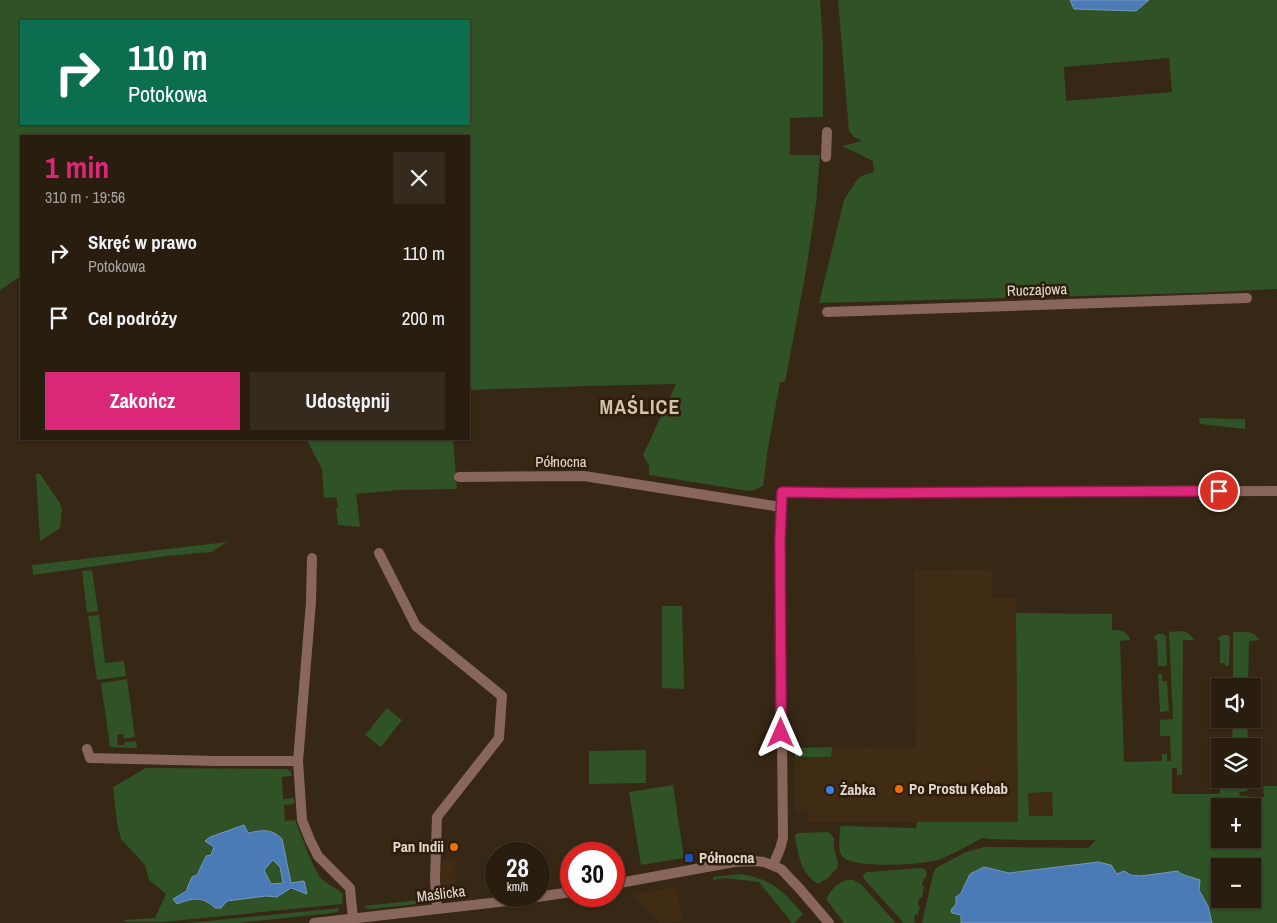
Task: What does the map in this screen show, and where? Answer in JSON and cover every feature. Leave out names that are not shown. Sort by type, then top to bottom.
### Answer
[{"type":"street","points":[[826,157],[827,132]]},
{"type":"street","name":"Ruczajowa","points":[[827,312],[1247,298]]},
{"type":"street","name":"Północna","points":[[458,477],[584,476],[781,507]]},
{"type":"street","points":[[773,866],[782,838],[780,539],[782,492],[1277,491]]},
{"type":"street","points":[[379,553],[416,626],[502,696],[498,738],[437,817],[435,880],[437,909]]},
{"type":"street","points":[[312,558],[298,762],[302,820],[318,856],[350,888],[353,919]]},
{"type":"street","points":[[87,748],[90,758],[298,762]]},
{"type":"street","points":[[625,882],[734,862],[764,862],[781,870],[829,923]]},
{"type":"street","name":"Maślicka","points":[[314,923],[560,894]]},
{"type":"shaded area","points":[[992,569],[992,598],[1016,598],[1018,822],[809,822],[809,811],[795,812],[795,748],[916,747],[914,570]]},
{"type":"shaded area","points":[[1052,792],[1053,816],[1029,816],[1028,793]]},
{"type":"shaded area","points":[[442,859],[455,859],[456,891],[441,892]]},
{"type":"shaded area","points":[[676,887],[683,921],[660,923],[632,894]]},
{"type":"green space","points":[[0,0],[820,0],[823,42],[823,117],[790,118],[790,155],[820,155],[816,203],[806,271],[785,382],[780,382],[763,486],[755,490],[749,491],[649,475],[649,466],[643,455],[676,384],[470,390],[470,135],[20,135],[20,277],[0,290]]},
{"type":"green space","points":[[838,0],[1070,0],[1074,9],[1136,11],[1149,0],[1277,0],[1277,289],[1196,293],[819,303],[844,200],[861,176],[874,172],[873,161],[842,146],[862,141],[854,137],[849,131]],"holes":[[[1169,58],[1172,92],[1066,101],[1064,67]]]},
{"type":"green space","points":[[1199,418],[1245,419],[1245,429],[1200,424]]},
{"type":"green space","points":[[307,440],[453,440],[457,489],[399,490],[356,494],[360,527],[338,525],[336,497],[324,498],[322,469]]},
{"type":"green space","points":[[36,474],[40,474],[60,503],[62,510],[60,528],[40,541]]},
{"type":"green space","points":[[227,542],[211,552],[167,556],[33,575],[32,565]]},
{"type":"green space","points":[[92,570],[98,611],[87,613],[82,571]]},
{"type":"green space","points":[[662,606],[682,606],[684,689],[662,688]]},
{"type":"green space","points":[[1016,613],[1112,614],[1112,630],[1125,633],[1130,640],[1120,641],[1124,762],[1162,761],[1162,754],[1167,754],[1167,761],[1171,761],[1170,736],[1160,736],[1160,720],[1173,719],[1169,632],[1187,632],[1194,640],[1183,640],[1182,775],[1177,775],[1177,768],[1172,768],[1172,794],[1220,794],[1220,788],[1247,788],[1247,791],[1239,792],[1240,796],[1264,797],[1263,786],[1277,786],[1277,923],[1212,923],[1208,906],[1199,890],[1200,880],[1180,874],[1178,871],[1145,876],[1138,876],[1128,872],[1117,874],[1098,862],[1009,873],[984,867],[972,873],[956,897],[961,915],[961,923],[922,923],[936,868],[966,852],[985,847],[1088,848],[1096,840],[982,838],[941,859],[921,863],[890,865],[850,861],[841,854],[839,847],[840,827],[916,828],[917,822],[1018,822]],"holes":[[[1052,792],[1053,816],[1029,816],[1028,793]]]},
{"type":"green space","points":[[99,615],[105,663],[124,661],[126,676],[97,680],[88,616]]},
{"type":"green space","points":[[1233,632],[1251,633],[1259,640],[1249,641],[1248,678],[1233,678]]},
{"type":"green space","points":[[1158,634],[1166,636],[1167,666],[1158,666],[1157,640],[1154,637]]},
{"type":"green space","points":[[1223,635],[1230,637],[1229,666],[1225,666],[1225,663],[1220,663],[1220,640],[1218,640],[1218,637]]},
{"type":"green space","points":[[1158,674],[1162,674],[1162,681],[1167,681],[1169,711],[1160,712]]},
{"type":"green space","points":[[127,679],[135,737],[124,739],[123,734],[117,735],[118,745],[125,745],[125,742],[136,741],[137,748],[110,747],[101,683]]},
{"type":"green space","points":[[387,708],[402,720],[381,747],[365,735]]},
{"type":"green space","points":[[1233,728],[1248,728],[1247,738],[1232,738]]},
{"type":"green space","points":[[832,747],[831,757],[795,757],[795,748]]},
{"type":"green space","points":[[646,750],[646,783],[589,784],[589,751]]},
{"type":"green space","points":[[146,768],[286,769],[291,772],[292,776],[282,777],[283,799],[294,798],[294,804],[284,805],[285,821],[295,820],[319,876],[343,894],[342,904],[163,922],[126,922],[124,920],[155,918],[166,894],[149,880],[145,865],[121,839],[117,823],[113,787]],"holes":[[[259,830],[277,835],[282,839],[291,883],[298,891],[285,891],[277,897],[266,896],[227,901],[221,908],[198,900],[174,899],[193,880],[205,856],[211,855],[214,847],[205,841]]]},
{"type":"green space","points":[[673,785],[684,858],[641,865],[629,792]]},
{"type":"green space","points":[[828,832],[834,839],[838,863],[837,868],[828,878],[817,883],[811,879],[803,868],[795,835],[798,833]]},
{"type":"green space","points":[[273,860],[280,867],[283,883],[271,884],[264,870]]},
{"type":"green space","points":[[921,868],[927,872],[922,885],[924,886],[922,898],[919,898],[918,915],[915,914],[914,922],[917,923],[904,923],[864,879],[863,875],[867,872]]},
{"type":"green space","points":[[741,874],[761,879],[776,887],[803,914],[792,923],[759,882],[725,878],[713,880],[713,877]]},
{"type":"green space","points":[[846,880],[853,880],[861,884],[896,923],[844,923],[826,899],[834,888]]},
{"type":"green space","points":[[430,899],[427,903],[370,909],[363,906]]},
{"type":"green space","points":[[340,908],[337,912],[332,913],[238,923],[188,923]]},
{"type":"water","points":[[1070,0],[1149,0],[1136,11],[1074,9]]},
{"type":"water","points":[[244,825],[248,833],[270,831],[278,835],[282,839],[291,883],[304,881],[307,894],[291,888],[277,897],[266,896],[227,901],[221,908],[215,908],[206,901],[197,899],[177,904],[173,899],[186,891],[192,877],[197,875],[206,856],[211,855],[214,847],[205,841],[210,837]],"holes":[[[273,860],[280,867],[283,883],[271,884],[264,870]]]},
{"type":"water","points":[[1098,862],[1111,865],[1117,874],[1124,871],[1131,875],[1141,876],[1178,871],[1181,874],[1200,880],[1199,890],[1208,906],[1212,923],[961,923],[961,915],[952,913],[951,910],[956,904],[956,897],[961,893],[970,874],[984,867],[1009,873]]},
{"type":"place","name":"Po Prostu Kebab","points":[[899,789]]},
{"type":"place","name":"Żabka","points":[[830,790]]},
{"type":"place","name":"Pan Indii","points":[[454,847]]},
{"type":"place","name":"Północna","points":[[689,858]]},
{"type":"district","name":"MAŚLICE","points":[[640,407]]},
{"type":"route","points":[[781,733],[780,539],[782,492],[1219,491]]}]
